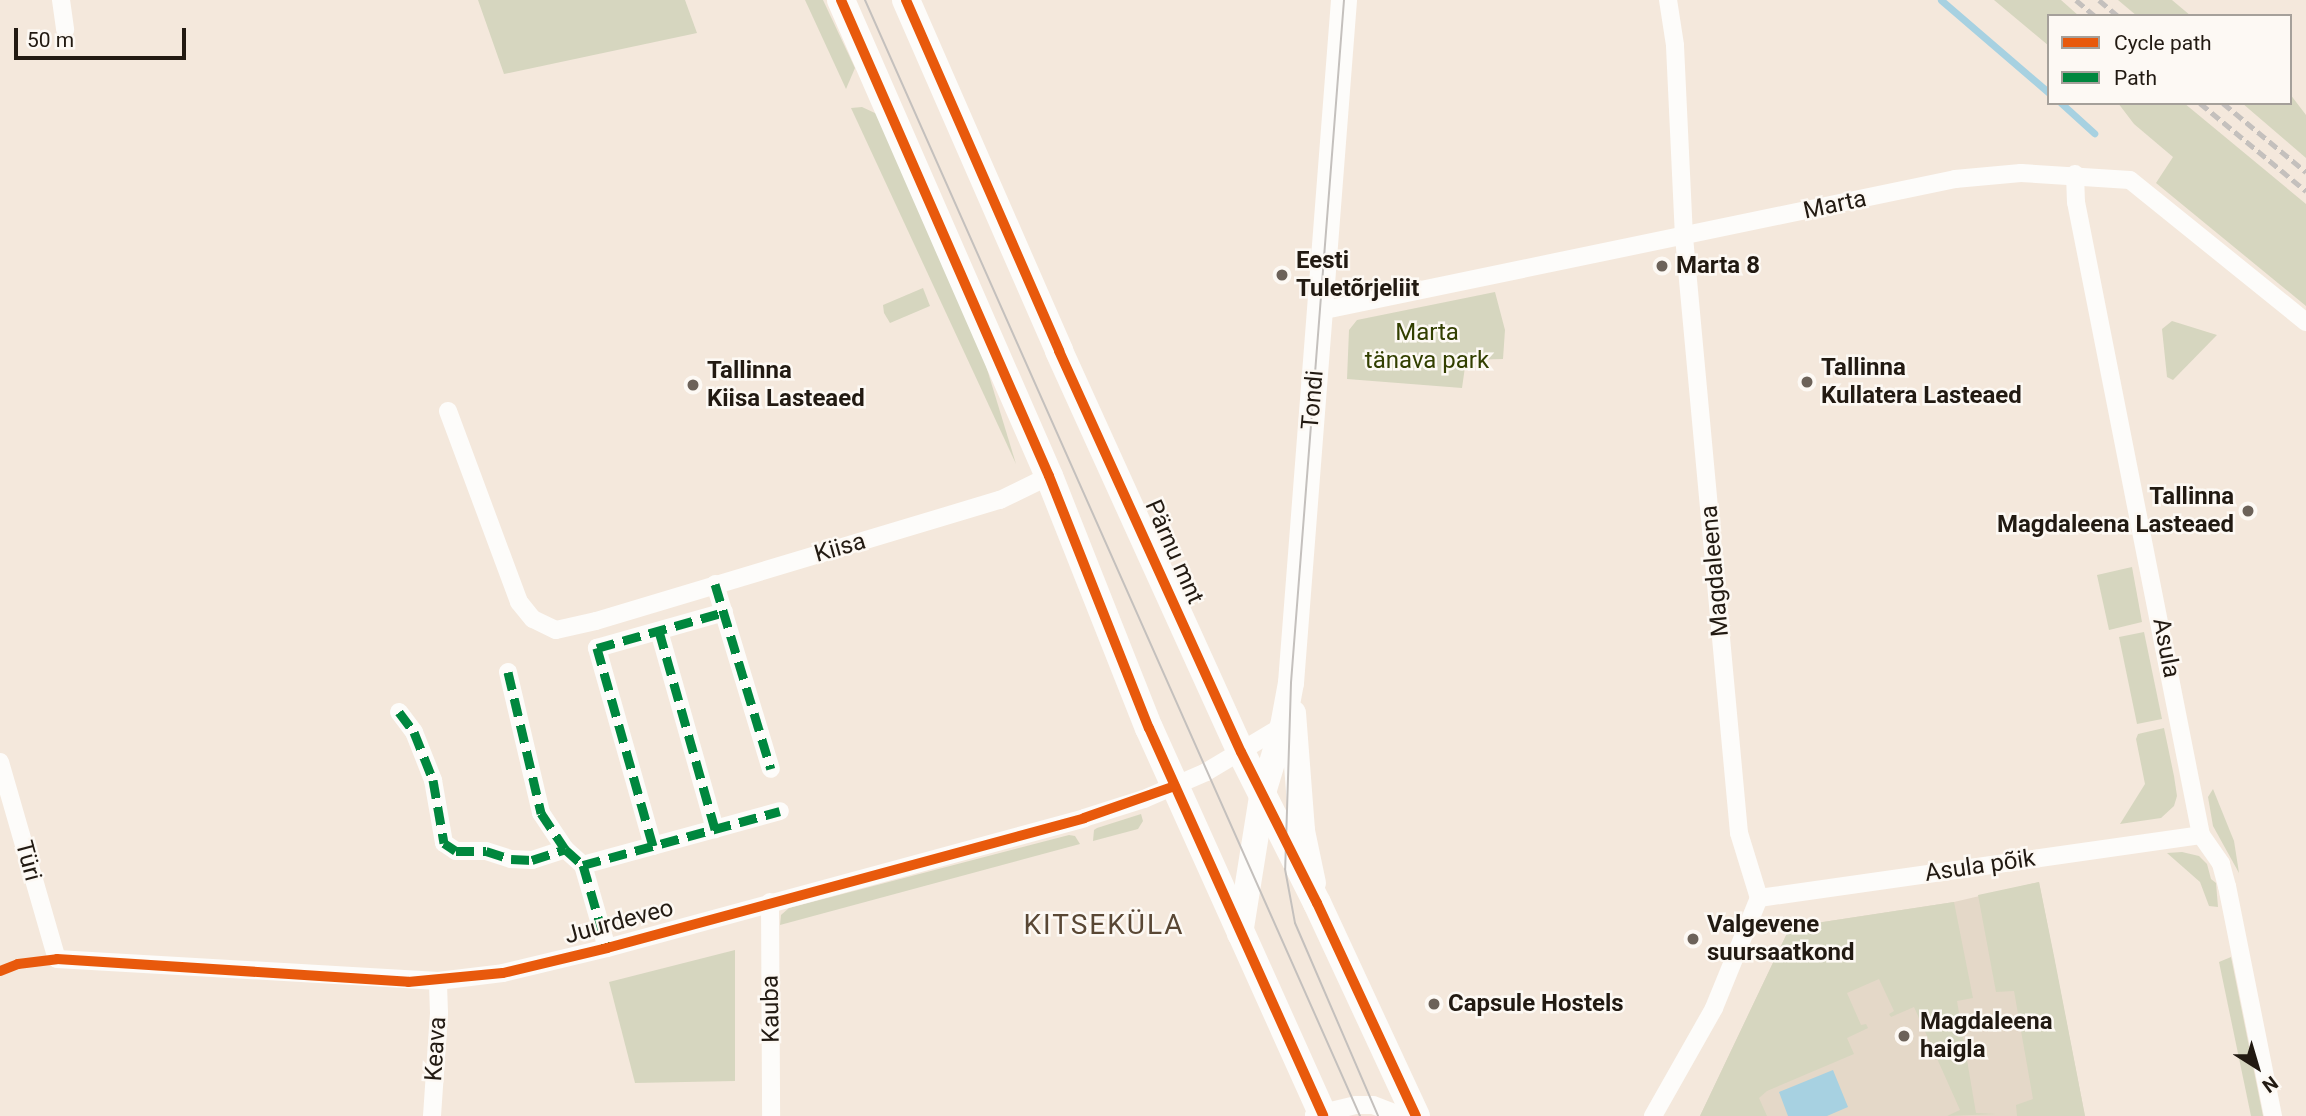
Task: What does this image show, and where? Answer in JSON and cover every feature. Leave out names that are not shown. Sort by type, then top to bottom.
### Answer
[{"type":"main road","points":[[841,0],[1049,476],[1175,786],[1318,1115]]},
{"type":"main road","name":"Pärnu mnt","points":[[906,0],[1059,351],[1241,752],[1317,902],[1416,1116]]},
{"type":"street","points":[[61,0],[65,30]]},
{"type":"street","name":"Tondi","points":[[1240,934],[1262,796],[1283,726],[1291,683],[1344,0]]},
{"type":"street","name":"Magdaleena","points":[[1668,0],[1675,46],[1684,237],[1739,833],[1759,898]]},
{"type":"street","name":"Marta","points":[[1320,311],[1955,179],[2021,173],[2123,178],[2138,184],[2306,323]]},
{"type":"street","name":"Asula","points":[[2074,174],[2076,202],[2201,835],[2221,864],[2227,886],[2273,1116]]},
{"type":"street","name":"Kiisa","points":[[448,411],[519,602],[533,620],[556,630],[1000,500],[1049,476]]},
{"type":"street","points":[[715,584],[771,769]]},
{"type":"street","points":[[653,846],[597,648],[724,612]]},
{"type":"street","points":[[659,631],[715,829]]},
{"type":"street","points":[[508,672],[541,813],[565,849],[583,864],[607,948]]},
{"type":"street","points":[[1291,683],[1302,831],[1317,902]]},
{"type":"street","points":[[399,712],[414,732],[433,780],[444,844],[456,851],[486,851],[511,859],[533,860],[565,849]]},
{"type":"street","name":"Juurdeveo","points":[[57,959],[438,981],[503,973],[607,948],[1084,818],[1175,786],[1241,752],[1283,726]]},
{"type":"street","name":"Türi","points":[[0,762],[57,959]]},
{"type":"street","points":[[583,864],[780,811]]},
{"type":"street","name":"Asula põik","points":[[1759,898],[2201,835]]},
{"type":"street","points":[[1653,1116],[1714,1008],[1759,898]]},
{"type":"street","name":"Kauba","points":[[770,902],[771,1116]]},
{"type":"street","name":"Keava","points":[[432,1116],[439,1013],[438,981]]},
{"type":"street","points":[[1318,1115],[1356,1105],[1373,1105],[1401,1116]]},
{"type":"shaded area","name":"Magdaleena haigla","points":[[2039,882],[2085,1116],[1700,1116],[1790,927],[1954,902]]},
{"type":"green space","points":[[478,0],[685,0],[697,33],[504,74]]},
{"type":"green space","points":[[805,0],[823,0],[855,68],[846,89]]},
{"type":"green space","points":[[1994,0],[2061,0],[2077,14],[2047,14],[2047,44]]},
{"type":"green space","points":[[2118,0],[2172,0],[2189,14],[2135,14]]},
{"type":"green space","points":[[2292,97],[2306,115],[2306,158],[2244,105],[2292,105]]},
{"type":"green space","points":[[2120,105],[2186,105],[2306,204],[2306,306],[2156,183],[2173,157],[2134,124]]},
{"type":"green space","points":[[862,107],[877,114],[980,346],[1016,464],[851,108]]},
{"type":"green space","points":[[923,288],[930,306],[890,323],[883,305]]},
{"type":"green space","name":"Marta tänava park","points":[[1495,292],[1505,330],[1503,359],[1466,360],[1462,388],[1347,379],[1349,330],[1357,320]]},
{"type":"green space","points":[[2172,321],[2217,335],[2173,380],[2167,377],[2162,329]]},
{"type":"green space","points":[[2132,567],[2142,622],[2109,630],[2097,575]]},
{"type":"green space","points":[[2144,632],[2162,719],[2137,724],[2119,637]]},
{"type":"green space","points":[[2164,728],[2177,796],[2174,806],[2161,818],[2120,824],[2145,784],[2136,739],[2138,734]]},
{"type":"green space","points":[[2213,789],[2234,841],[2239,873],[2213,826],[2208,797]]},
{"type":"green space","points":[[1141,814],[1143,821],[1138,829],[1093,841],[1094,830],[1097,828]]},
{"type":"green space","points":[[1069,835],[1075,836],[1080,844],[780,925],[781,915],[789,908]]},
{"type":"green space","points":[[2182,852],[2199,856],[2207,864],[2211,879],[2216,883],[2218,907],[2209,906],[2200,882],[2167,853]]},
{"type":"green space","points":[[2039,882],[2085,1116],[2017,1116],[2016,1105],[2033,1099],[2014,991],[1996,992],[1978,895]]},
{"type":"green space","points":[[1954,902],[1973,998],[1957,1001],[1976,1113],[1996,1114],[1947,1116],[1960,1110],[1914,1007],[1891,1017],[1889,1014],[1894,1011],[1879,979],[1847,993],[1861,1025],[1866,1024],[1868,1028],[1847,1038],[1854,1054],[1767,1091],[1759,1098],[1767,1116],[1700,1116],[1790,927]]},
{"type":"green space","points":[[735,950],[735,1081],[635,1083],[609,982]]},
{"type":"green space","points":[[2231,957],[2263,1116],[2251,1116],[2219,962]]},
{"type":"water","points":[[1833,1070],[1848,1107],[1827,1116],[1788,1116],[1779,1092]]},
{"type":"waterway","points":[[1941,0],[2047,91]]},
{"type":"waterway","points":[[2063,105],[2094,133]]},
{"type":"tram line","points":[[865,0],[1360,1116]]},
{"type":"tram line","points":[[1344,0],[1291,683],[1285,869],[1295,923],[1378,1116]]},
{"type":"railway","points":[[2076,0],[2093,14]]},
{"type":"railway","points":[[2099,0],[2116,14]]},
{"type":"railway","points":[[2202,105],[2306,191]]},
{"type":"railway","points":[[2225,105],[2306,172]]},
{"type":"marked path","points":[[715,584],[771,769]]},
{"type":"marked path","points":[[653,846],[597,648],[724,612]]},
{"type":"marked path","points":[[659,631],[715,829]]},
{"type":"marked path","points":[[508,672],[541,813],[565,849],[583,865],[607,948]]},
{"type":"marked path","points":[[399,712],[414,732],[433,780],[444,843],[456,851],[486,851],[511,859],[532,860],[565,849]]},
{"type":"marked path","points":[[583,865],[780,811]]},
{"type":"cycle path","points":[[841,0],[1049,476],[1149,728],[1323,1116]]},
{"type":"cycle path","points":[[906,0],[1059,351],[1241,752],[1317,903],[1416,1116]]},
{"type":"cycle path","points":[[0,971],[18,964],[57,959],[408,982],[503,973],[607,948],[1084,818],[1175,786]]},
{"type":"place","name":"Marta 8","points":[[1662,266]]},
{"type":"place","name":"Eesti Tuletõrjeliit","points":[[1282,275]]},
{"type":"place","name":"Tallinna Kullatera Lasteaed","points":[[1807,382]]},
{"type":"place","name":"Tallinna Kiisa Lasteaed","points":[[693,385]]},
{"type":"place","name":"Tallinna Magdaleena Lasteaed","points":[[2248,511]]},
{"type":"place","name":"Valgevene suursaatkond","points":[[1693,939]]},
{"type":"place","name":"Capsule Hostels","points":[[1434,1004]]},
{"type":"place","name":"Magdaleena haigla","points":[[1904,1036]]},
{"type":"district","name":"KITSEKÜLA","points":[[1104,925]]}]
